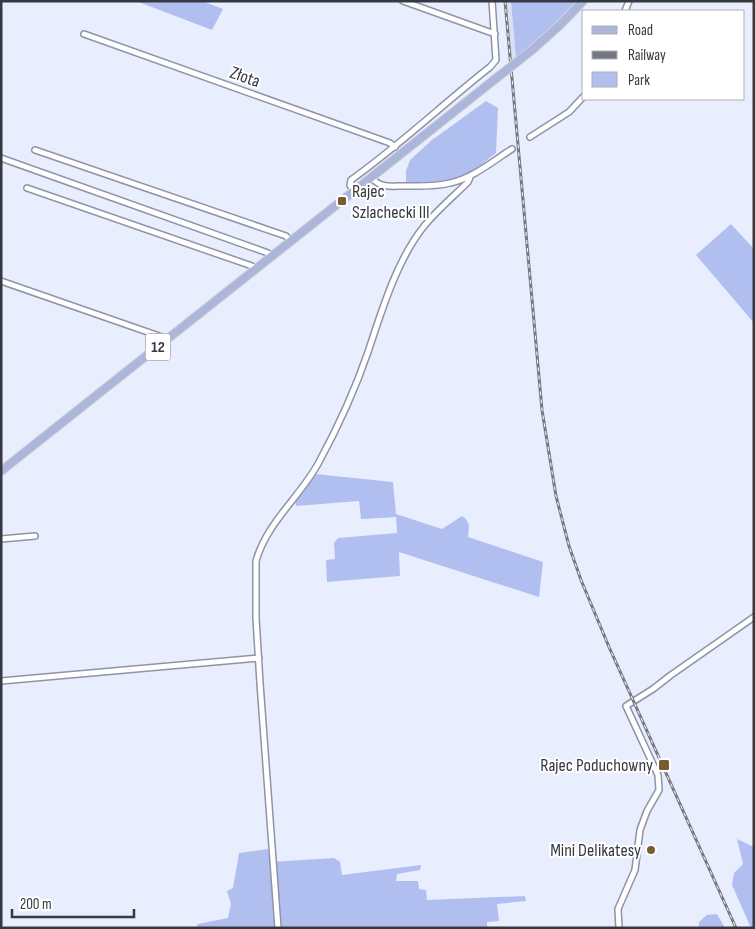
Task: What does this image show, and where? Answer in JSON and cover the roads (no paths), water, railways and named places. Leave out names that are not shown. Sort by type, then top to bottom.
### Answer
[{"type":"main road","name":"12","points":[[1,471],[532,50],[560,26],[583,1]]},
{"type":"street","points":[[403,1],[495,34]]},
{"type":"street","points":[[354,192],[350,185],[352,180],[395,147],[494,63],[496,56],[492,1]]},
{"type":"street","name":"Złota","points":[[84,34],[390,143],[395,147]]},
{"type":"street","points":[[530,137],[568,112],[582,98]]},
{"type":"street","points":[[372,178],[376,183],[384,186],[433,186],[451,183],[471,175],[512,149]]},
{"type":"street","points":[[35,150],[286,236],[291,242]]},
{"type":"street","points":[[1,158],[268,253],[272,257]]},
{"type":"street","points":[[278,928],[258,658],[255,588],[258,553],[277,520],[318,464],[348,403],[368,352],[378,318],[405,257],[425,225],[468,182],[471,175]]},
{"type":"street","points":[[27,188],[243,262],[256,269]]},
{"type":"street","points":[[1,281],[162,337],[166,341]]},
{"type":"street","points":[[1,539],[34,536]]},
{"type":"street","points":[[619,928],[618,909],[635,870],[640,830],[660,786],[658,775],[626,706],[754,617]]},
{"type":"street","points":[[1,681],[258,658]]},
{"type":"railway","points":[[505,1],[542,410],[556,496],[569,546],[581,580],[609,647],[736,928]]},
{"type":"place","name":"Rajec Szlachecki III","points":[[342,201]]},
{"type":"place","name":"Rajec Poduchowny","points":[[664,765]]},
{"type":"place","name":"Mini Delikatesy","points":[[651,850]]}]
